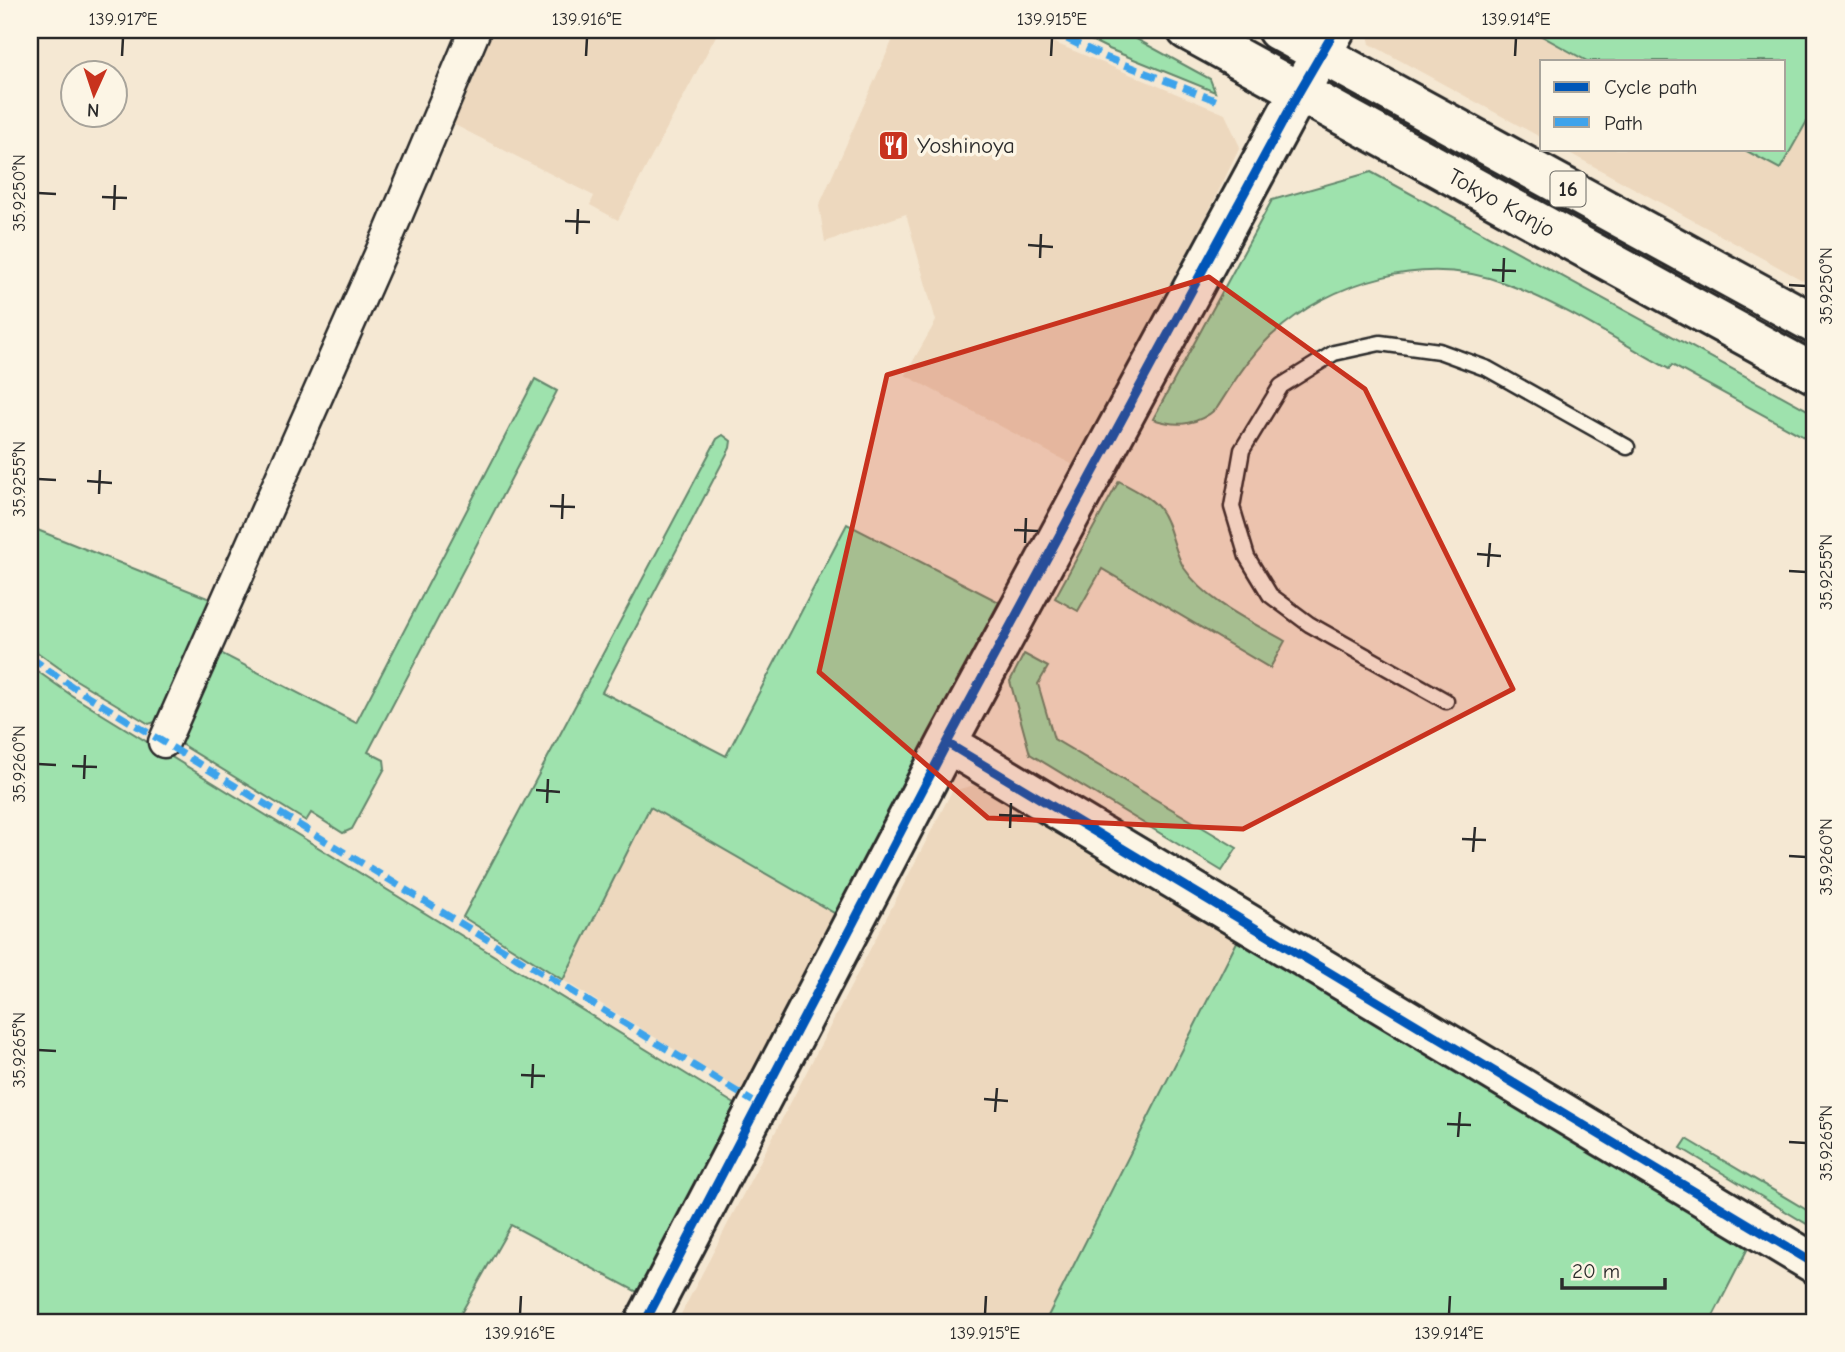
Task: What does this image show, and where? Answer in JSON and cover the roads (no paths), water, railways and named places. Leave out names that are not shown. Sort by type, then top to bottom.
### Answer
[{"type":"main road","name":"Tokyo Kanjo","points":[[1187,30],[1815,374]]},
{"type":"main road","name":"Tokyo Kanjo","points":[[1277,30],[1328,42],[1815,324]]},
{"type":"main road","points":[[645,1322],[947,743],[1328,42]]},
{"type":"main road","points":[[947,743],[1815,1264]]},
{"type":"street","points":[[164,742],[384,246],[475,30]]},
{"type":"lane","points":[[1446,701],[1309,624],[1270,595],[1247,556],[1232,507],[1242,450],[1281,386],[1334,353],[1380,343],[1439,351],[1488,369],[1627,447]]},
{"type":"place","name":"Yoshinoya","points":[[894,145]]}]
